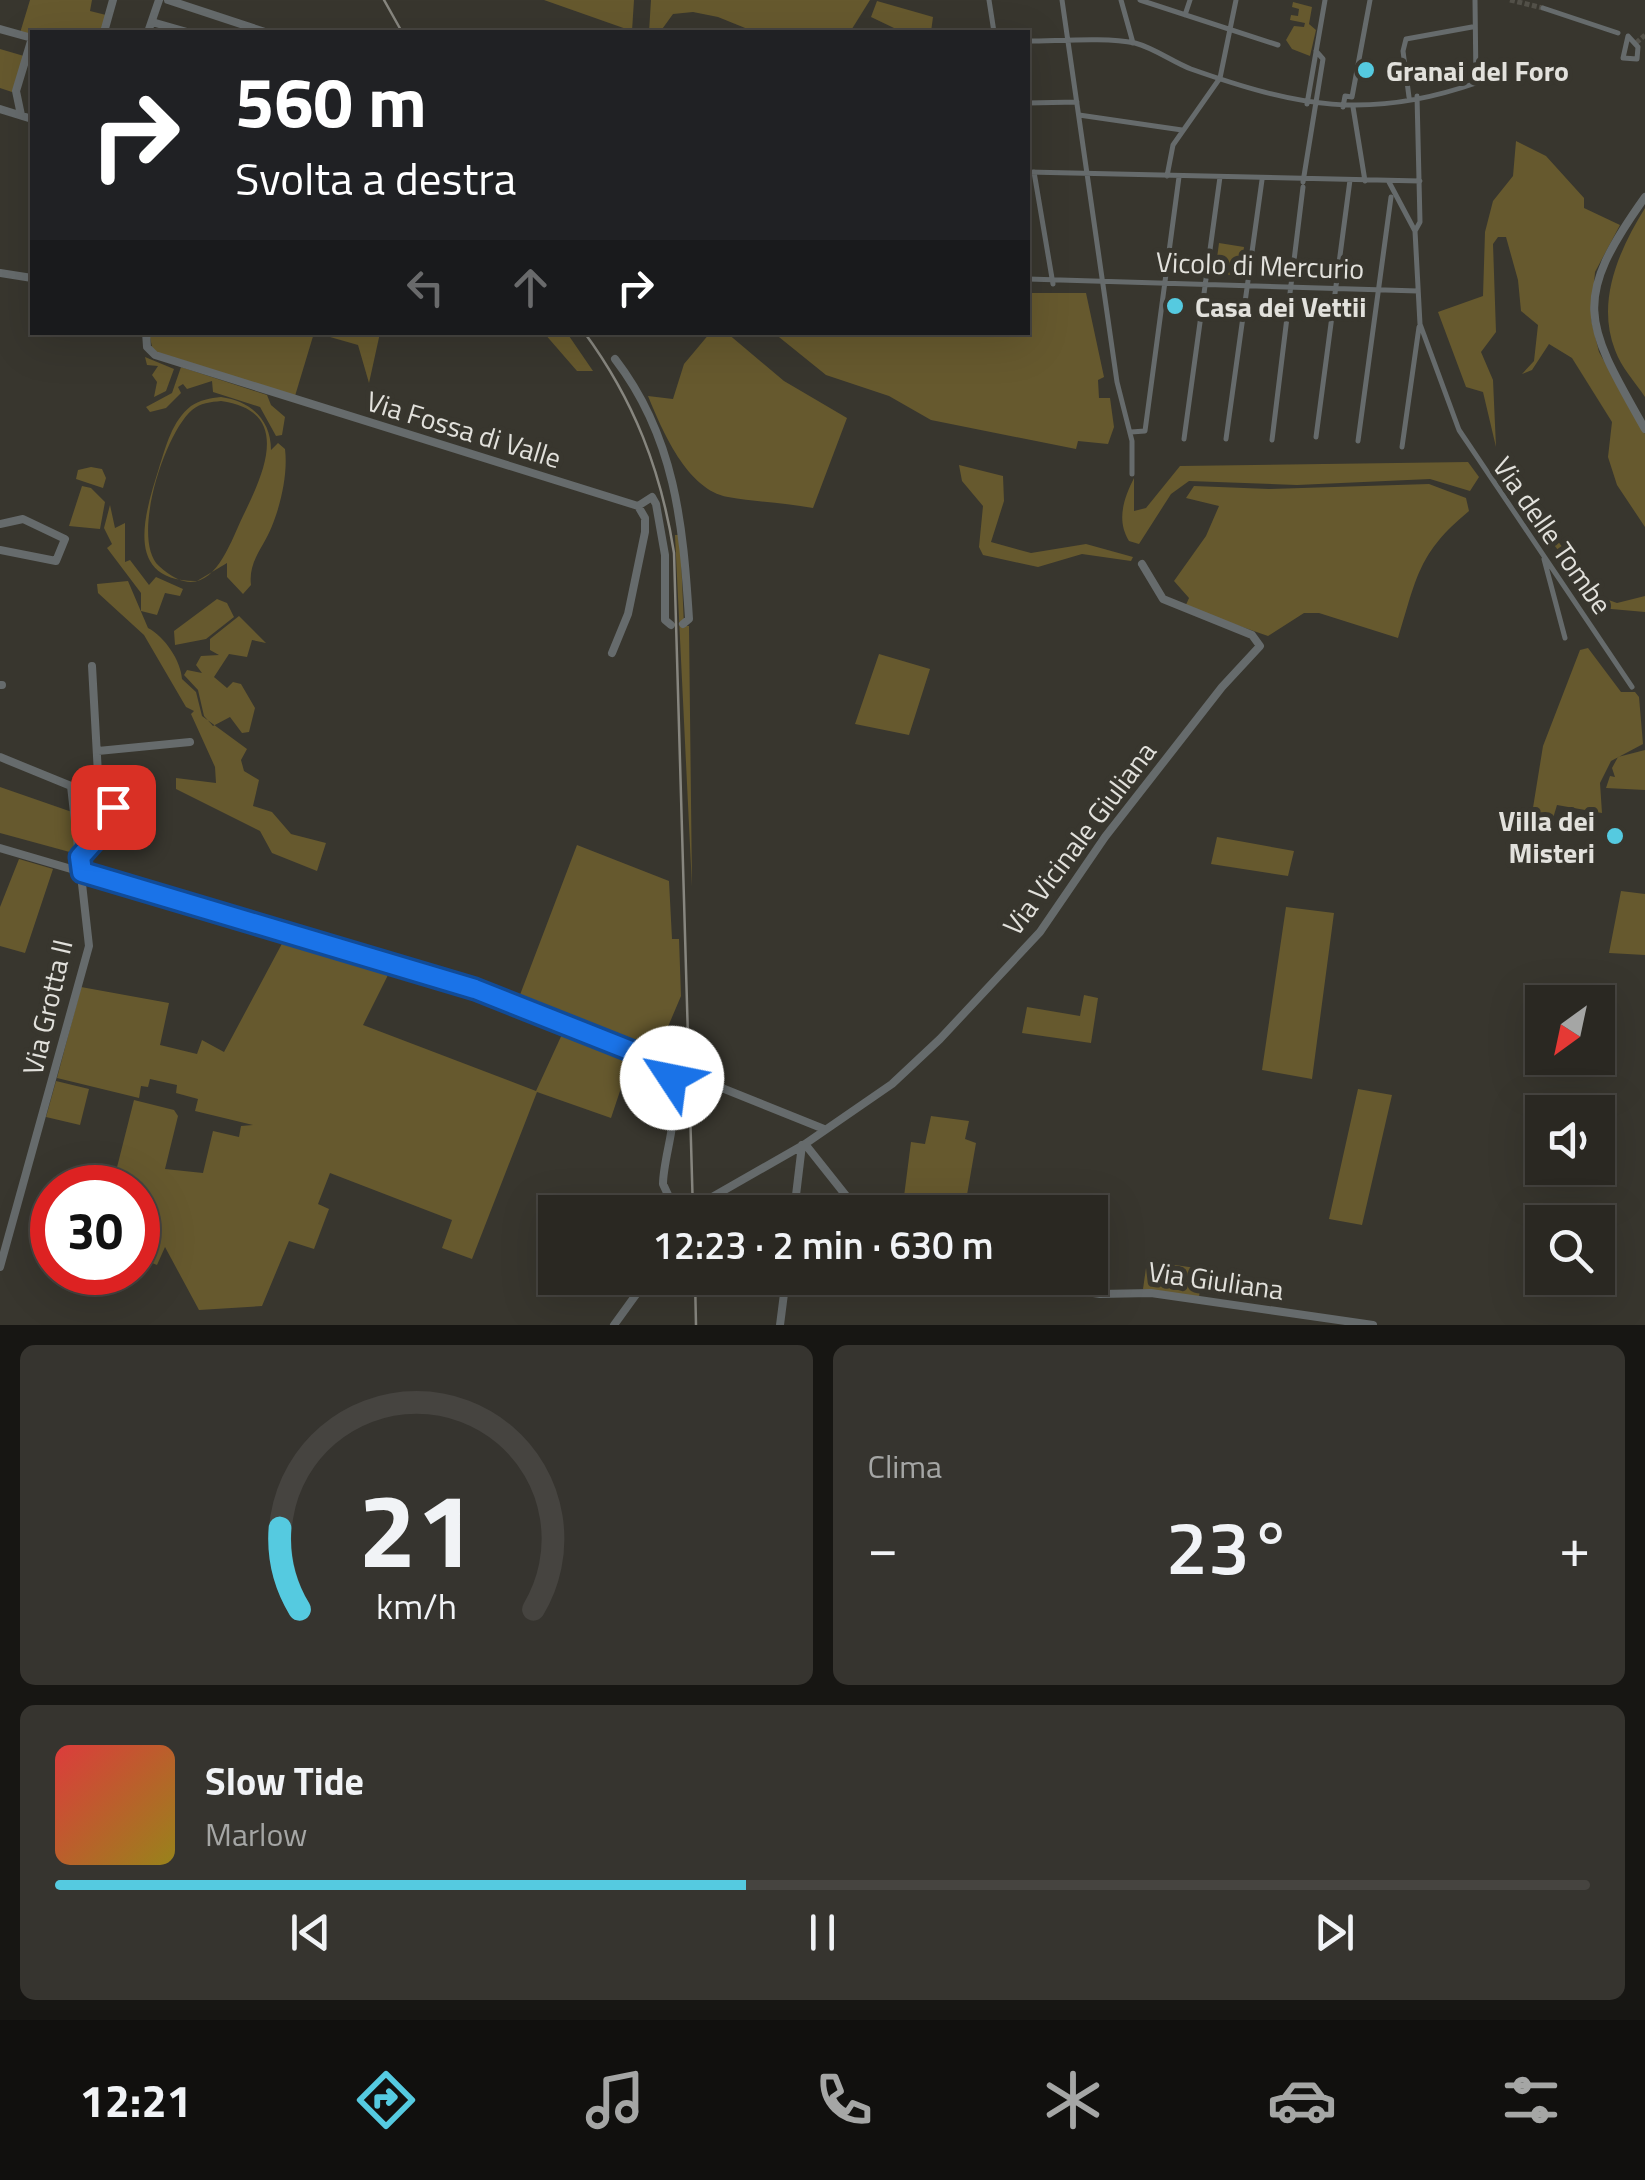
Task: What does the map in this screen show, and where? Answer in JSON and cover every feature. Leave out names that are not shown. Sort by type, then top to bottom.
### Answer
[{"type":"street","points":[[105,30],[114,0]]},
{"type":"street","points":[[149,30],[159,0]]},
{"type":"street","points":[[168,0],[259,30]]},
{"type":"street","points":[[989,0],[994,30]]},
{"type":"street","points":[[1062,0],[1117,382],[1132,440],[1132,474]]},
{"type":"street","points":[[1122,0],[1133,42]]},
{"type":"street","points":[[1140,0],[1278,45]]},
{"type":"street","points":[[1185,15],[1190,0]]},
{"type":"street","points":[[1167,176],[1172,145],[1220,78],[1236,0]]},
{"type":"street","points":[[1307,104],[1325,0]]},
{"type":"street","points":[[1343,107],[1345,96],[1352,97],[1370,0]]},
{"type":"street","points":[[1030,41],[1133,42],[1220,78],[1307,104],[1353,107],[1476,84],[1472,27],[1475,0]]},
{"type":"street","points":[[1543,8],[1628,36],[1636,43],[1637,59],[1623,58],[1621,36]]},
{"type":"street","points":[[152,22],[179,30]]},
{"type":"street","points":[[1402,447],[1420,324],[1415,230],[1420,180],[1413,97],[1403,51],[1406,39],[1472,27]]},
{"type":"street","points":[[0,28],[30,37]]},
{"type":"street","points":[[21,115],[16,91],[30,45]]},
{"type":"street","points":[[1272,440],[1303,183],[1323,59],[1316,51]]},
{"type":"street","points":[[1030,102],[1076,102]]},
{"type":"street","points":[[1353,107],[1365,181]]},
{"type":"street","points":[[0,109],[30,118]]},
{"type":"street","points":[[1078,115],[1182,130]]},
{"type":"street","points":[[1053,282],[1031,172],[1262,178],[1303,183],[1420,180]]},
{"type":"street","points":[[1130,432],[1144,431],[1179,177]]},
{"type":"street","points":[[1184,439],[1220,177]]},
{"type":"street","points":[[1226,439],[1262,178]]},
{"type":"street","points":[[1316,437],[1350,180]]},
{"type":"street","points":[[1358,441],[1392,194],[1390,182]]},
{"type":"street","points":[[1392,194],[1415,230]]},
{"type":"street","points":[[1645,197],[1606,256],[1593,295],[1602,353],[1645,428]]},
{"type":"street","points":[[0,273],[30,278]]},
{"type":"street","name":"Vicolo di Mercurio","points":[[1030,279],[1418,291]]},
{"type":"street","name":"Via delle Tombe","points":[[1420,324],[1459,430],[1632,686]]},
{"type":"street","name":"Via Fossa di Valle","points":[[146,335],[148,347],[155,355],[638,506]]},
{"type":"street","points":[[615,358],[648,406],[671,468],[683,520],[689,619],[684,624]]},
{"type":"street","points":[[612,653],[628,614],[646,532],[645,518],[638,506],[652,497],[665,555],[665,620],[671,625]]},
{"type":"street","points":[[0,524],[23,519],[65,539],[56,561],[0,550]]},
{"type":"street","points":[[1542,551],[1565,638]]},
{"type":"street","name":"Via Vicinale Giuliana","points":[[716,1195],[804,1144],[906,1072],[1030,944],[1104,837],[1222,687],[1260,646],[1252,635],[1163,599],[1142,564]]},
{"type":"street","points":[[80,857],[106,828],[113,807],[98,774],[92,666]]},
{"type":"street","points":[[98,751],[190,742]]},
{"type":"street","name":"Via Grotta II","points":[[0,757],[71,786],[88,946],[0,1266]]},
{"type":"street","points":[[0,848],[457,983],[660,1063],[672,1078],[672,1132],[663,1178],[673,1195]]},
{"type":"street","points":[[697,1078],[824,1130]]},
{"type":"street","points":[[796,1195],[804,1144]]},
{"type":"street","points":[[804,1144],[845,1195]]},
{"type":"street","name":"Via Giuliana","points":[[1108,1294],[1151,1293],[1374,1325]]},
{"type":"street","points":[[614,1325],[636,1295]]},
{"type":"street","points":[[780,1325],[784,1295]]},
{"type":"shaded area","points":[[30,0],[92,0],[90,11],[106,15],[102,30],[20,33]]},
{"type":"shaded area","points":[[544,0],[634,0],[629,30]]},
{"type":"shaded area","points":[[651,0],[870,0],[851,30],[750,30],[693,12],[673,14],[661,30],[649,30]]},
{"type":"shaded area","points":[[877,1],[933,17],[931,30],[893,30],[871,17]]},
{"type":"shaded area","points":[[1293,2],[1312,7],[1309,24],[1316,30],[1310,56],[1292,49],[1286,40],[1294,26],[1304,27],[1305,23],[1290,20],[1291,15],[1298,16],[1299,9],[1292,7]]},
{"type":"shaded area","points":[[0,49],[24,56],[12,92],[0,88]]},
{"type":"shaded area","points":[[1516,141],[1546,156],[1584,198],[1584,208],[1620,225],[1595,272],[1591,319],[1599,352],[1645,434],[1645,527],[1617,485],[1608,457],[1612,422],[1572,358],[1549,344],[1532,370],[1522,374],[1534,361],[1538,325],[1521,311],[1518,280],[1506,237],[1498,237],[1493,244],[1496,332],[1481,352],[1493,380],[1496,447],[1483,392],[1466,387],[1438,312],[1483,296],[1485,232],[1493,201],[1513,176]]},
{"type":"shaded area","points":[[1645,208],[1645,397],[1618,356],[1608,313],[1619,258]]},
{"type":"shaded area","points":[[1219,243],[1244,247],[1240,276],[1215,273]]},
{"type":"shaded area","points":[[1030,293],[1086,293],[1104,377],[1098,380],[1099,398],[1110,398],[1114,427],[1108,444],[1078,441],[1076,449],[931,420],[889,396],[826,375],[776,335],[1030,335]]},
{"type":"shaded area","points":[[149,335],[313,335],[295,396],[153,351]]},
{"type":"shaded area","points":[[323,335],[380,335],[369,383],[358,345]]},
{"type":"shaded area","points":[[546,335],[568,335],[593,371],[577,371]]},
{"type":"shaded area","points":[[708,335],[729,335],[784,381],[847,418],[813,508],[728,497],[713,492],[688,471],[648,396],[673,399],[684,364]]},
{"type":"shaded area","points":[[145,357],[174,369],[166,391],[154,397],[157,382],[152,375],[158,366],[147,365]]},
{"type":"shaded area","points":[[181,367],[267,395],[271,405],[285,417],[282,435],[276,436],[260,407],[213,392],[212,381],[187,389],[183,384],[178,387],[181,393],[166,408],[150,412],[146,407],[172,393]]},
{"type":"shaded area","points":[[221,397],[250,407],[257,413],[267,429],[271,450],[278,443],[285,449],[285,478],[278,508],[254,561],[251,585],[243,594],[227,577],[227,563],[210,573],[231,543],[264,463],[265,430],[258,417],[243,407],[221,401],[195,408],[171,440],[162,462],[154,486],[148,533],[151,552],[159,566],[179,579],[173,578],[157,570],[148,558],[145,542],[148,505],[164,451],[174,426],[191,406]]},
{"type":"shaded area","points":[[1468,462],[1479,477],[1470,491],[1430,479],[1297,485],[1189,481],[1171,494],[1139,544],[1129,541],[1123,525],[1125,501],[1134,478],[1134,511],[1146,508],[1180,466]]},
{"type":"shaded area","points":[[959,465],[1003,476],[1004,501],[991,542],[1031,553],[1086,544],[1133,557],[1131,561],[1082,554],[1038,567],[983,555],[979,547],[983,506],[962,481]]},
{"type":"shaded area","points":[[102,469],[106,478],[103,488],[76,479],[78,470]]},
{"type":"shaded area","points":[[1510,478],[1588,581],[1600,583],[1603,598],[1617,603],[1645,596],[1645,612],[1600,608],[1507,480]]},
{"type":"shaded area","points":[[1429,484],[1466,498],[1469,511],[1429,554],[1415,582],[1398,638],[1319,613],[1304,613],[1268,636],[1185,607],[1189,598],[1174,581],[1206,536],[1219,506],[1186,498],[1194,486],[1269,489]]},
{"type":"shaded area","points":[[82,486],[91,488],[105,502],[100,529],[69,526]]},
{"type":"shaded area","points":[[110,505],[115,528],[125,523],[125,562],[130,560],[149,585],[156,577],[183,589],[180,596],[165,593],[157,615],[141,611],[141,593],[107,548],[112,544],[104,528]]},
{"type":"shaded area","points":[[675,535],[680,535],[684,626],[689,626],[692,887]]},
{"type":"shaded area","points":[[128,581],[148,628],[166,643],[182,679],[196,692],[202,716],[247,749],[241,760],[244,771],[259,780],[253,806],[272,812],[291,834],[326,843],[317,871],[272,853],[260,831],[176,789],[176,778],[216,783],[215,767],[191,714],[194,711],[186,707],[144,635],[98,593],[97,584]]},
{"type":"shaded area","points":[[217,599],[227,603],[234,617],[206,639],[175,645],[174,631]]},
{"type":"shaded area","points":[[239,616],[266,643],[252,640],[247,657],[229,654],[214,677],[227,688],[233,682],[241,684],[255,708],[249,732],[242,733],[230,717],[213,726],[204,716],[198,690],[184,675],[187,670],[202,673],[196,665],[201,656],[219,655],[210,650],[210,639]]},
{"type":"shaded area","points":[[1588,648],[1621,692],[1635,692],[1639,697],[1643,744],[1611,761],[1600,783],[1602,813],[1557,805],[1551,825],[1531,820],[1543,746],[1580,650]]},
{"type":"shaded area","points":[[879,654],[930,669],[909,735],[855,724]]},
{"type":"shaded area","points":[[1645,750],[1645,790],[1606,788],[1610,776],[1615,777],[1612,768],[1618,757]]},
{"type":"shaded area","points":[[0,787],[72,812],[77,854],[0,833]]},
{"type":"shaded area","points":[[1217,837],[1294,851],[1288,876],[1211,864]]},
{"type":"shaded area","points":[[577,845],[669,881],[672,939],[679,939],[681,996],[656,1055],[518,1000]]},
{"type":"shaded area","points":[[19,859],[53,869],[25,953],[0,946],[0,907]]},
{"type":"shaded area","points":[[1621,891],[1645,894],[1645,955],[1609,953]]},
{"type":"shaded area","points":[[1286,907],[1334,913],[1312,1079],[1262,1070]]},
{"type":"shaded area","points":[[285,938],[391,969],[363,1025],[536,1091],[564,1030],[631,1058],[611,1118],[537,1092],[472,1259],[442,1248],[452,1220],[330,1173],[318,1204],[329,1209],[314,1249],[289,1241],[262,1306],[199,1310],[165,1247],[160,1258],[160,1165],[118,1165],[134,1100],[174,1110],[178,1116],[165,1169],[203,1173],[213,1131],[239,1137],[241,1126],[253,1125],[195,1111],[198,1099],[176,1093],[177,1085],[150,1079],[148,1087],[141,1086],[139,1098],[57,1078],[81,987],[169,1003],[160,1045],[197,1054],[202,1040],[224,1052]]},
{"type":"shaded area","points":[[1084,995],[1098,998],[1091,1043],[1022,1033],[1027,1007],[1080,1016]]},
{"type":"shaded area","points":[[56,1081],[89,1089],[80,1125],[46,1117]]},
{"type":"shaded area","points":[[1358,1089],[1392,1095],[1362,1225],[1329,1219]]},
{"type":"shaded area","points":[[931,1116],[969,1121],[965,1139],[976,1143],[967,1195],[904,1195],[911,1142],[925,1144]]},
{"type":"shaded area","points":[[1147,1261],[1203,1269],[1199,1297],[1143,1289]]},
{"type":"tunnel","points":[[1510,0],[1543,8]]},
{"type":"tunnel","points":[[1636,43],[1645,35]]},
{"type":"railway","points":[[384,0],[401,30]]},
{"type":"railway","points":[[586,335],[617,384],[643,437],[674,553],[693,1195]]},
{"type":"railway","points":[[695,1295],[696,1325]]},
{"type":"place","name":"Granai del Foro","points":[[1366,70]]},
{"type":"place","name":"Casa dei Vettii","points":[[1175,306]]},
{"type":"place","name":"Villa dei Misteri","points":[[1615,836]]},
{"type":"route","points":[[113,807],[106,828],[80,857],[82,872],[475,989],[654,1060],[666,1067],[672,1078]]}]
